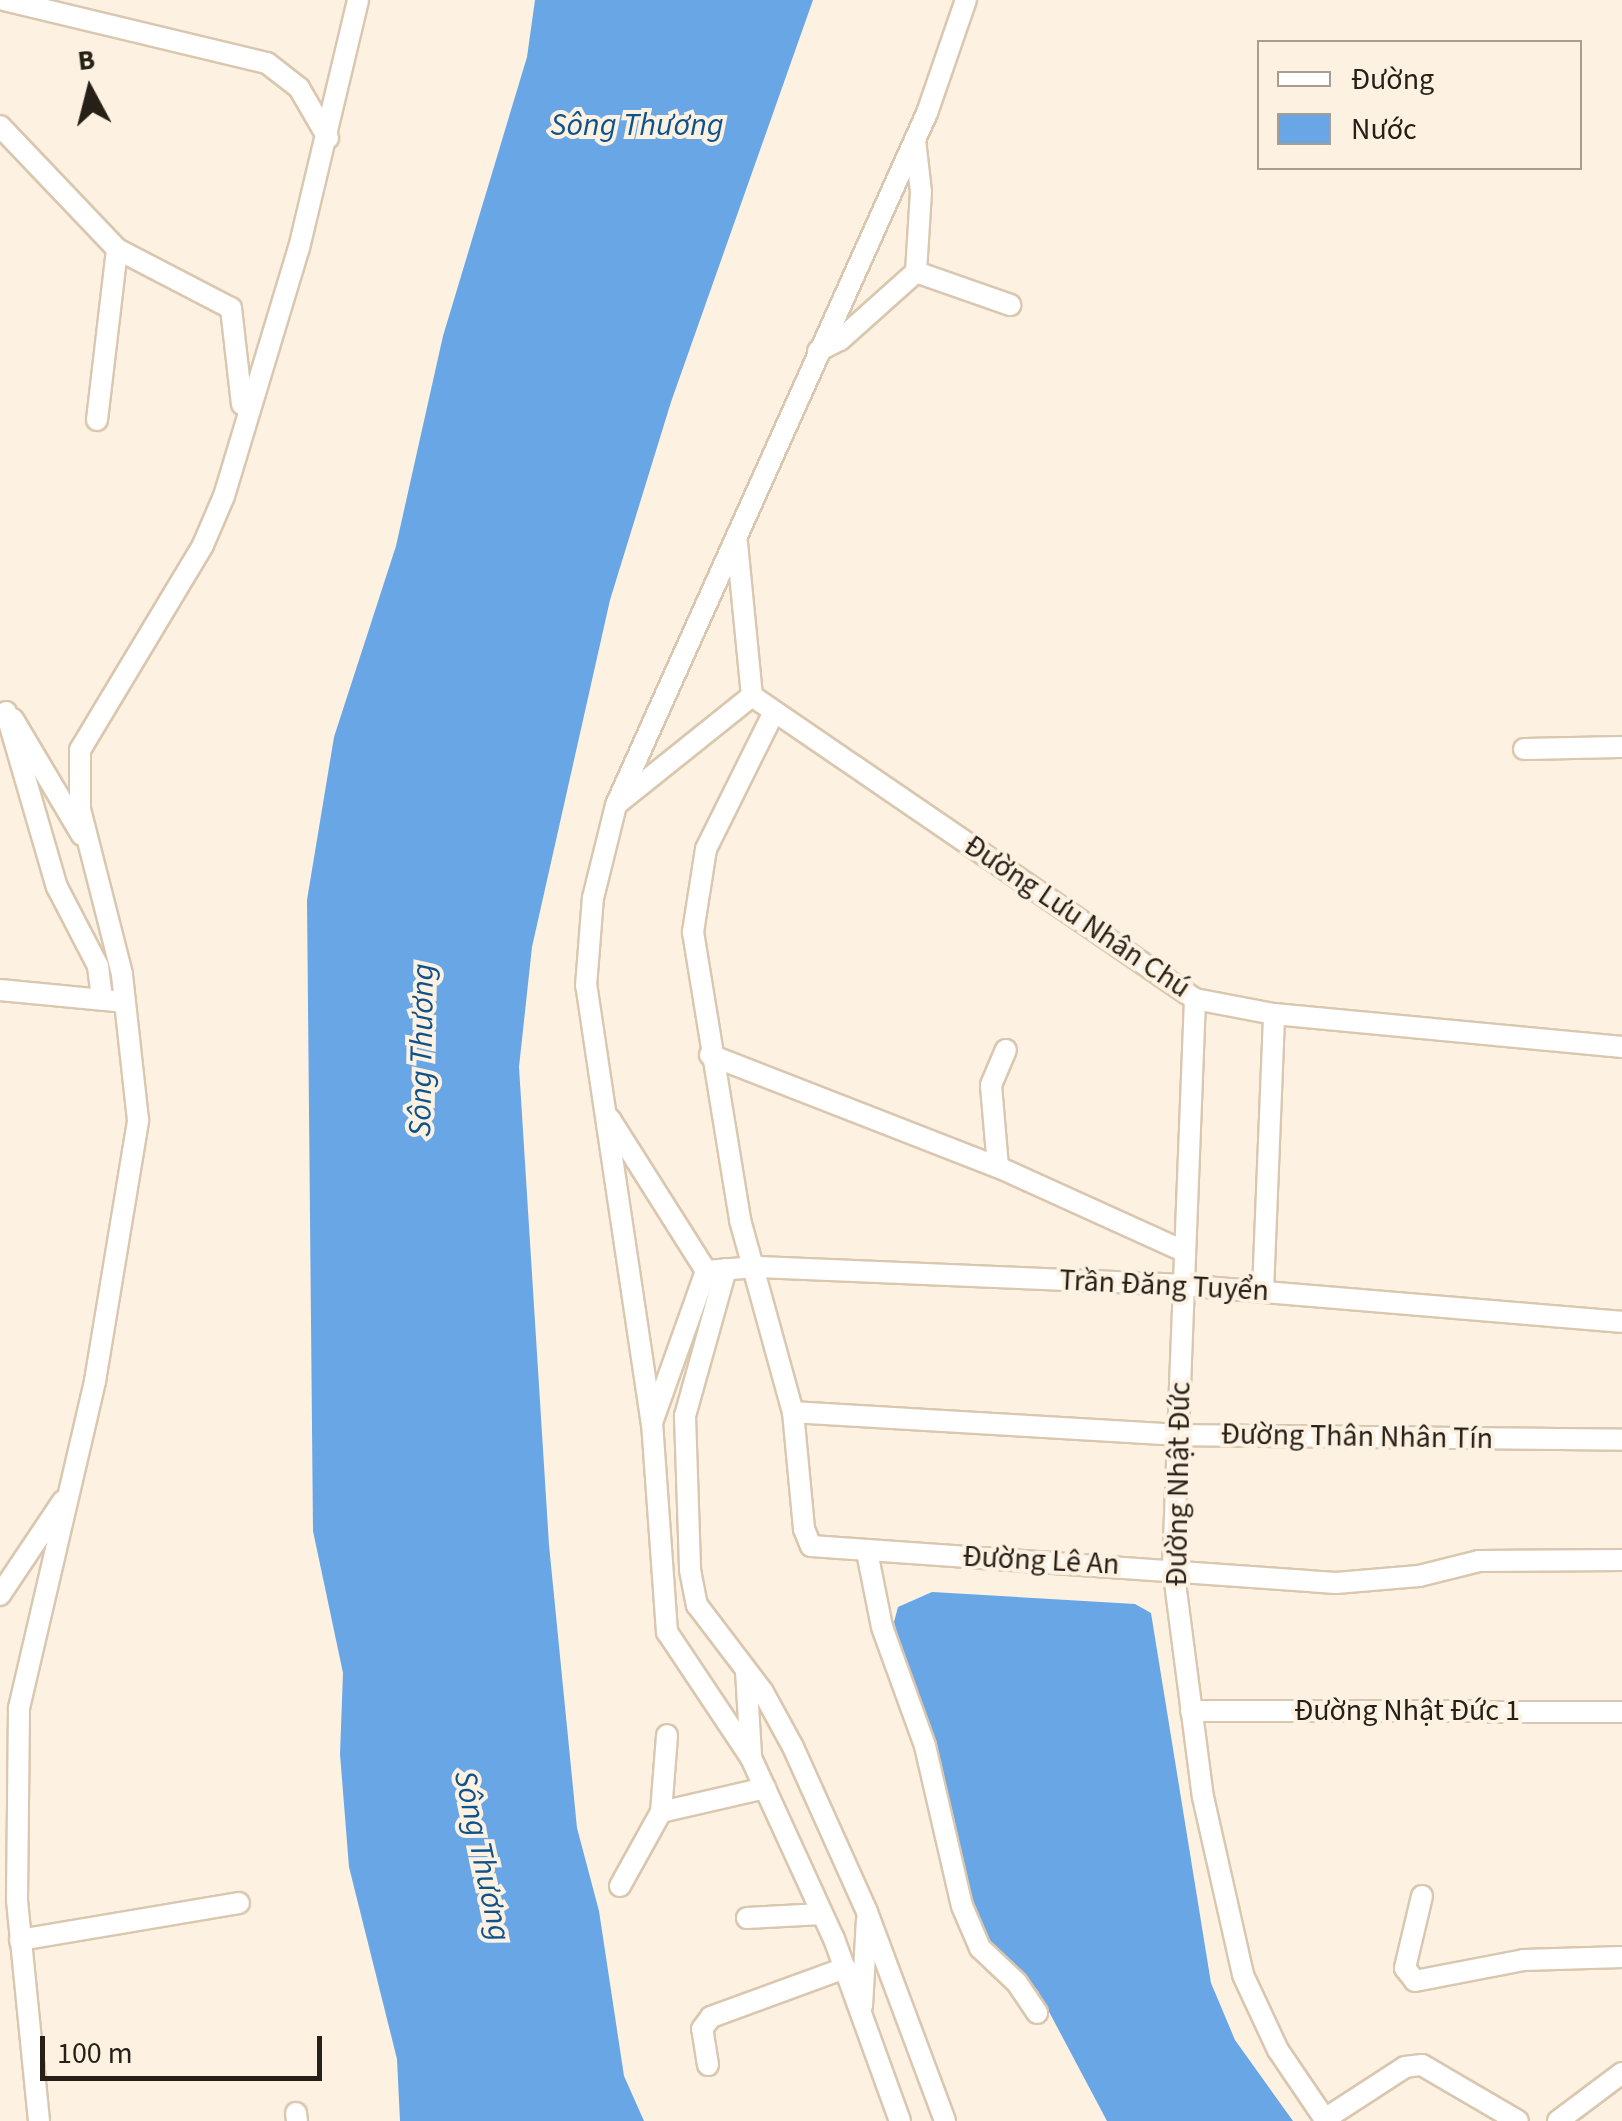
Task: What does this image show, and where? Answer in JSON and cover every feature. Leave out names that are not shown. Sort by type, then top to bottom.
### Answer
[{"type":"street","points":[[4,0],[267,63],[299,88],[328,138]]},
{"type":"street","points":[[39,2121],[8,1861],[19,1708],[70,1491],[136,1136],[138,1081],[127,1002],[86,841],[78,776],[88,728],[203,545],[244,426],[328,138],[358,0]]},
{"type":"street","points":[[900,2121],[845,1968],[765,1788],[750,1758],[667,1632],[652,1425],[586,986],[593,898],[616,805],[916,140],[966,0]]},
{"type":"street","points":[[0,126],[117,248],[230,308],[244,426]]},
{"type":"street","points":[[818,351],[840,340],[916,272],[921,192],[916,140]]},
{"type":"street","points":[[96,420],[117,248]]},
{"type":"street","points":[[916,272],[1010,305]]},
{"type":"street","points":[[616,805],[752,696],[737,540]]},
{"type":"street","name":"Đường Lưu Nhân Chú","points":[[752,696],[1195,999],[1274,1014],[1622,1047]]},
{"type":"street","points":[[3,709],[86,841]]},
{"type":"street","points":[[3,709],[57,887],[98,966],[102,1000]]},
{"type":"street","points":[[774,712],[732,790],[697,876],[693,932],[710,1055],[740,1220],[757,1267],[793,1412]]},
{"type":"street","points":[[1524,748],[1622,747]]},
{"type":"street","points":[[0,990],[127,1002]]},
{"type":"street","name":"Đường Nhật Đức","points":[[1195,999],[1181,1250],[1173,1568],[1202,1798],[1243,1975],[1278,2050],[1326,2120]]},
{"type":"street","points":[[1262,1291],[1274,1014]]},
{"type":"street","points":[[998,1167],[991,1094],[1006,1050]]},
{"type":"street","points":[[710,1055],[998,1167],[1181,1250]]},
{"type":"street","points":[[604,1109],[716,1270],[686,1416],[690,1570],[704,1618],[746,1671],[793,1747],[867,1912],[945,2121]]},
{"type":"street","name":"Trần Đăng Tuyển","points":[[716,1270],[757,1267],[1182,1284],[1622,1322]]},
{"type":"street","points":[[652,1425],[716,1270]]},
{"type":"street","name":"Đường Thân Nhân Tín","points":[[793,1412],[1178,1434],[1622,1440]]},
{"type":"street","name":"Đường Lê An","points":[[793,1412],[805,1537],[817,1550],[1373,1582],[1479,1562],[1622,1560]]},
{"type":"street","points":[[0,1595],[70,1491]]},
{"type":"street","points":[[867,1552],[882,1626],[926,1746],[962,1906],[980,1948],[1017,1982],[1038,2013]]},
{"type":"street","points":[[746,1671],[750,1758]]},
{"type":"street","name":"Đường Nhật Đức 1","points":[[1191,1710],[1622,1712]]},
{"type":"street","points":[[620,1886],[661,1812],[666,1735]]},
{"type":"street","points":[[661,1812],[765,1788]]},
{"type":"street","points":[[1422,1896],[1405,1968],[1415,1980],[1524,1960],[1622,1957]]},
{"type":"street","points":[[20,1940],[239,1902]]},
{"type":"street","points":[[861,2013],[867,1912]]},
{"type":"street","points":[[747,1918],[822,1914]]},
{"type":"street","points":[[708,2064],[702,2029],[711,2017],[845,1968]]},
{"type":"street","points":[[1326,2120],[1405,2068],[1422,2065],[1518,2121]]},
{"type":"street","points":[[1558,2121],[1622,2072]]},
{"type":"water","name":"Sông Thương","points":[[535,0],[813,0],[671,402],[610,600],[532,947],[519,1067],[549,1545],[577,1828],[599,1911],[624,2076],[644,2121],[400,2121],[397,2059],[349,1867],[340,1754],[343,1673],[313,1531],[307,900],[334,737],[396,546],[443,336],[527,57]]},
{"type":"water","points":[[932,1592],[1135,1604],[1151,1613],[1211,1983],[1235,2040],[1293,2121],[1107,2121],[1038,1991],[991,1943],[973,1902],[894,1622],[898,1607]]}]
